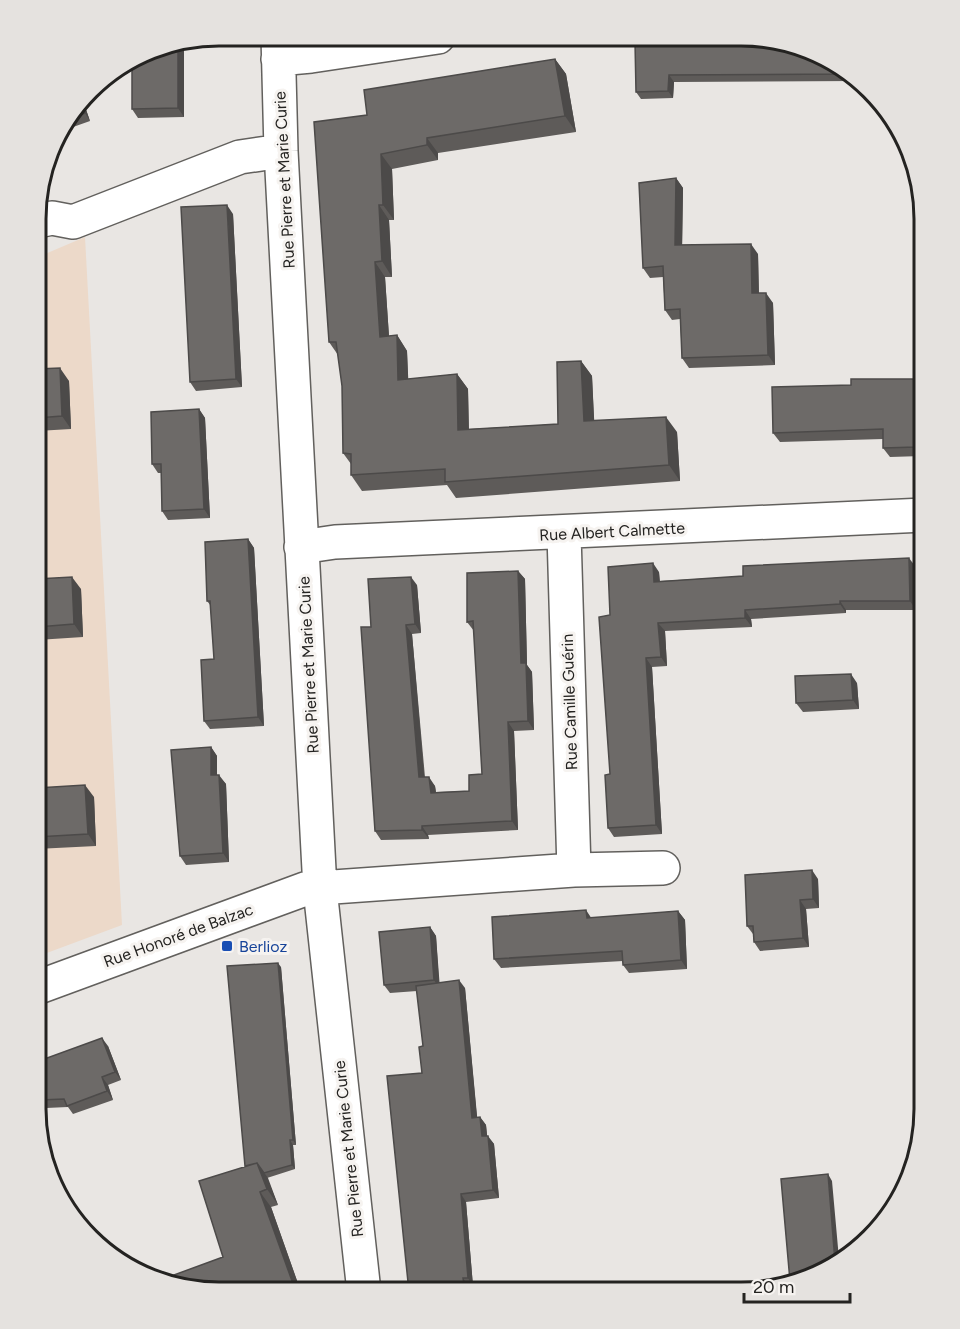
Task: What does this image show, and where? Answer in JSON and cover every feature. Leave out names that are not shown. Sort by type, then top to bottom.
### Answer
[{"type":"street","points":[[278,47],[311,56],[371,47]]},
{"type":"street","name":"Rue Pierre et Marie Curie","points":[[278,47],[301,548],[320,889],[362,1282]]},
{"type":"street","points":[[47,219],[73,222],[240,157],[282,151]]},
{"type":"street","name":"Rue Albert Calmette","points":[[301,548],[335,542],[564,534],[914,516]]},
{"type":"street","name":"Rue Camille Guérin","points":[[564,534],[574,870]]},
{"type":"street","points":[[320,889],[574,870],[663,868]]},
{"type":"street","name":"Rue Honoré de Balzac","points":[[47,984],[266,902],[305,889],[320,889]]},
{"type":"shaded area","points":[[85,237],[122,925],[47,953],[47,253]]},
{"type":"building","points":[[635,47],[763,48],[796,56],[817,64],[833,74],[669,75],[668,91],[636,92]]},
{"type":"building","points":[[178,51],[178,108],[132,109],[132,71]]},
{"type":"building","points":[[555,59],[565,116],[427,138],[427,145],[381,154],[383,205],[379,205],[382,261],[375,262],[380,337],[397,335],[398,380],[457,374],[458,430],[558,424],[557,362],[581,361],[584,421],[666,417],[669,465],[445,482],[445,469],[351,475],[351,454],[343,453],[342,386],[336,342],[329,342],[314,122],[367,115],[364,90]]},
{"type":"building","points":[[676,178],[675,245],[751,244],[752,293],[766,293],[768,355],[682,358],[680,309],[665,310],[663,266],[643,268],[639,183]]},
{"type":"building","points":[[227,205],[236,379],[190,382],[181,207]]},
{"type":"building","points":[[60,368],[62,416],[47,417],[47,369]]},
{"type":"building","points":[[851,379],[914,379],[914,447],[883,448],[883,429],[773,433],[772,387],[851,385]]},
{"type":"building","points":[[199,409],[204,509],[162,511],[161,464],[152,464],[151,412]]},
{"type":"building","points":[[248,539],[258,717],[204,721],[201,660],[214,659],[210,601],[207,601],[205,542]]},
{"type":"building","points":[[909,558],[910,601],[840,601],[840,604],[745,610],[745,618],[658,623],[661,657],[646,658],[656,825],[608,828],[605,775],[610,774],[599,617],[610,615],[608,567],[653,563],[654,582],[743,576],[743,566]]},
{"type":"building","points":[[518,571],[521,663],[526,663],[528,721],[508,722],[512,821],[422,826],[422,830],[375,831],[361,627],[371,627],[368,579],[411,577],[415,624],[406,625],[419,777],[429,777],[431,793],[469,791],[469,775],[482,774],[473,621],[467,622],[467,573]]},
{"type":"building","points":[[72,577],[74,624],[47,626],[47,578]]},
{"type":"building","points":[[851,674],[853,700],[796,703],[795,676]]},
{"type":"building","points":[[211,747],[211,775],[219,775],[223,853],[180,856],[171,750]]},
{"type":"building","points":[[85,785],[88,834],[47,836],[47,787]]},
{"type":"building","points":[[812,870],[813,899],[800,900],[803,938],[754,942],[753,926],[747,926],[745,875]]},
{"type":"building","points":[[586,910],[587,918],[678,911],[681,960],[623,965],[622,951],[494,959],[492,917]]},
{"type":"building","points":[[430,927],[434,980],[384,985],[379,932]]},
{"type":"building","points":[[278,963],[293,1140],[290,1140],[292,1165],[264,1173],[257,1163],[245,1166],[227,966]]},
{"type":"building","points":[[459,980],[472,1118],[480,1117],[482,1136],[488,1136],[493,1190],[461,1194],[468,1278],[463,1278],[464,1282],[408,1282],[387,1076],[422,1073],[419,1047],[423,1046],[416,986]]},
{"type":"building","points":[[102,1038],[115,1072],[102,1077],[107,1091],[67,1106],[64,1099],[47,1100],[47,1058]]},
{"type":"building","points":[[257,1163],[267,1189],[260,1192],[292,1282],[197,1281],[172,1276],[223,1257],[199,1181]]},
{"type":"building","points":[[828,1174],[834,1254],[817,1265],[789,1275],[781,1179]]},
{"type":"place","name":"Berlioz","points":[[227,946]]}]
